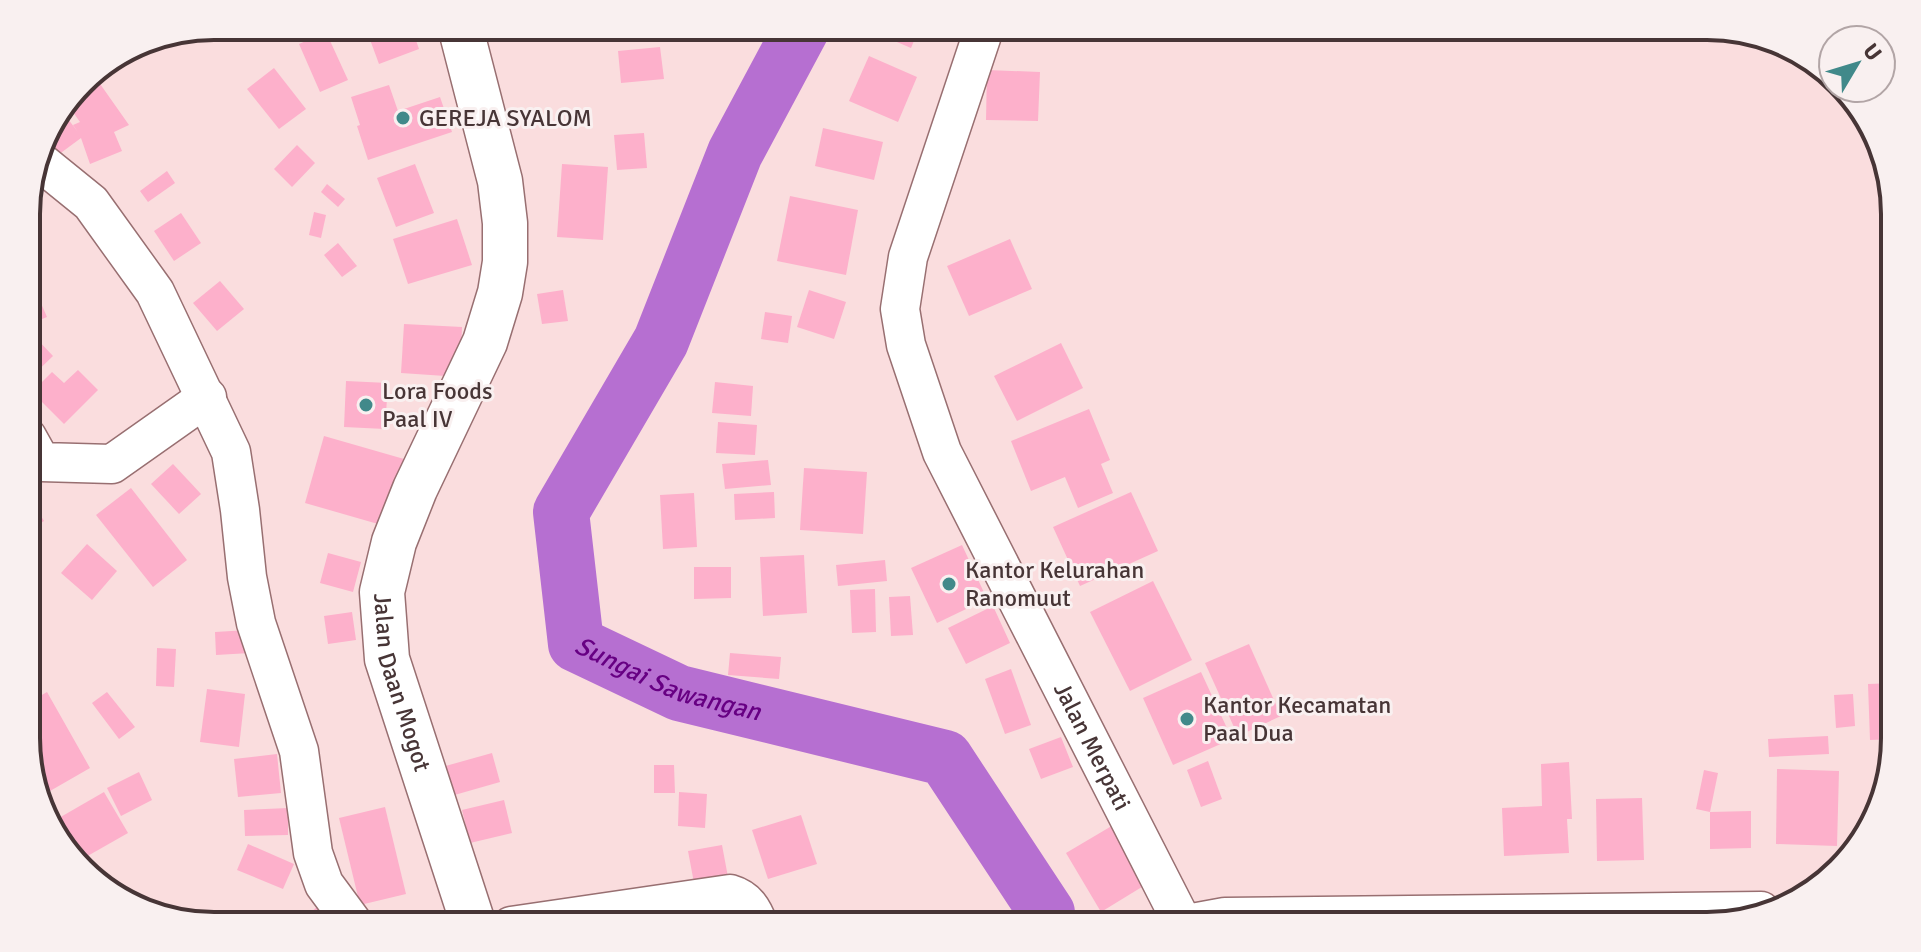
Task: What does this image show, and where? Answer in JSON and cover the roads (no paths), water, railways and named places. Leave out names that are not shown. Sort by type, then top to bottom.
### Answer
[{"type":"main road","name":"Jalan Daan Mogot","points":[[464,40],[500,181],[505,223],[505,262],[500,293],[485,342],[410,502],[394,542],[382,592],[387,659],[469,912]]},
{"type":"street","name":"Jalan Merpati","points":[[980,40],[908,257],[900,309],[906,345],[942,452],[1172,912]]},
{"type":"street","points":[[47,167],[91,203],[155,292],[231,452],[256,623],[299,751],[313,853],[324,884],[345,912]]},
{"type":"street","points":[[40,460],[112,464],[207,397]]},
{"type":"street","points":[[607,912],[730,894],[742,898],[754,912]]},
{"type":"waterway","name":"Sungai Sawangan","points":[[796,40],[735,153],[661,341],[561,512],[576,644],[679,693],[945,758],[1046,912]]},
{"type":"place","name":"GEREJA SYALOM","points":[[403,118]]},
{"type":"place","name":"Lora Foods Paal IV","points":[[366,405]]},
{"type":"place","name":"Kantor Kelurahan Ranomuut","points":[[949,584]]},
{"type":"place","name":"Kantor Kecamatan Paal Dua","points":[[1187,719]]}]
